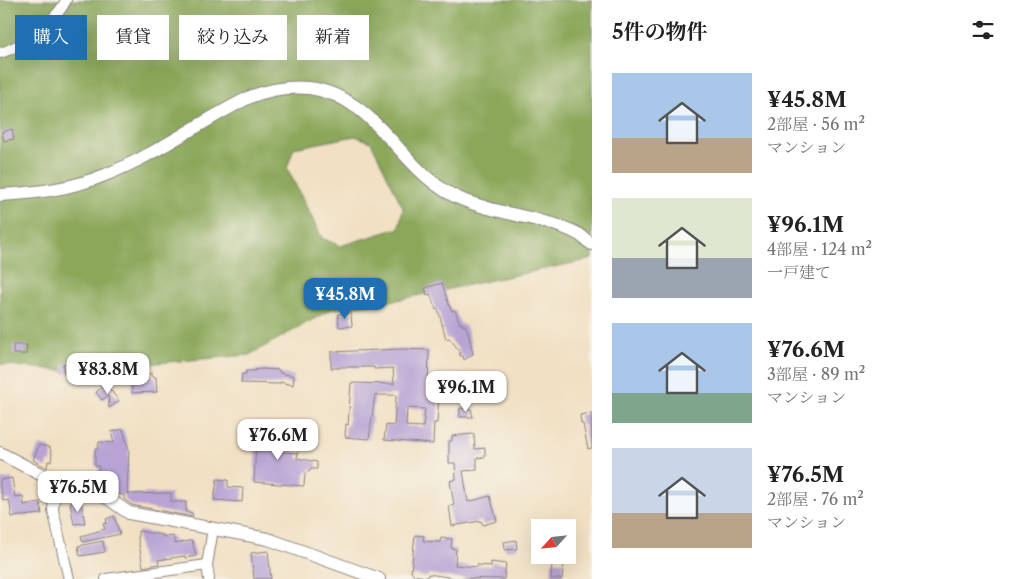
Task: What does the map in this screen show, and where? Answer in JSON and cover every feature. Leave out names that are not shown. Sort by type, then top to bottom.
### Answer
[{"type":"street","points":[[0,53],[22,42],[64,6],[66,0]]},
{"type":"street","points":[[0,195],[42,192],[104,176],[132,163],[250,97],[283,87],[298,87],[332,93],[351,102],[367,115],[436,185],[462,200],[559,226],[580,235],[592,244]]},
{"type":"street","points":[[0,453],[61,485],[100,493],[129,513],[268,539],[355,574],[380,579]]},
{"type":"street","points":[[61,485],[54,500],[53,510],[69,579]]},
{"type":"street","points":[[209,579],[207,565],[212,529]]},
{"type":"street","points":[[106,579],[207,565]]},
{"type":"green space","points":[[0,0],[592,0],[592,259],[397,300],[332,309],[249,355],[64,371],[0,364]],"holes":[[[355,136],[371,142],[403,208],[399,228],[340,246],[322,238],[287,168],[294,148]]]},
{"type":"building","points":[[12,129],[14,139],[4,141],[2,132]]},
{"type":"building","points":[[442,283],[452,311],[455,310],[460,324],[465,325],[468,332],[473,354],[464,360],[463,356],[460,356],[459,350],[449,338],[446,339],[438,309],[436,310],[430,294],[427,295],[425,288]]},
{"type":"building","points":[[351,313],[352,326],[339,327],[338,314]]},
{"type":"building","points":[[13,345],[27,345],[26,354],[13,354]]},
{"type":"building","points":[[402,349],[429,350],[428,384],[456,385],[456,396],[439,396],[437,423],[434,423],[433,444],[384,440],[386,425],[394,426],[396,395],[375,395],[369,439],[345,437],[346,424],[348,425],[351,383],[394,384],[393,368],[331,368],[331,352]],"holes":[[[407,408],[425,409],[423,427],[406,426]]]},
{"type":"building","points":[[75,357],[91,359],[90,376],[76,375],[76,373],[64,374],[63,364],[74,363]]},
{"type":"building","points":[[262,369],[279,370],[280,373],[294,376],[293,385],[280,382],[280,384],[241,383],[242,374],[246,374],[246,371]]},
{"type":"building","points":[[132,374],[152,374],[152,377],[156,377],[157,392],[132,393]]},
{"type":"building","points":[[106,384],[119,401],[109,408],[108,396],[102,400],[96,392]]},
{"type":"building","points":[[460,408],[471,409],[473,417],[460,417]]},
{"type":"building","points":[[591,413],[592,448],[588,449],[580,415]]},
{"type":"building","points":[[257,424],[276,426],[274,451],[298,453],[297,458],[317,462],[317,469],[310,469],[310,471],[305,473],[304,486],[254,482]]},
{"type":"building","points":[[123,429],[129,450],[127,494],[171,493],[171,502],[186,502],[186,512],[192,513],[193,517],[132,505],[124,499],[124,495],[116,494],[112,491],[112,481],[108,480],[108,476],[98,475],[99,466],[95,466],[95,449],[98,449],[99,442],[114,443],[111,432]]},
{"type":"building","points":[[474,435],[475,449],[485,448],[485,457],[477,458],[477,470],[463,471],[468,502],[490,496],[497,521],[483,525],[481,521],[452,526],[449,506],[454,505],[450,481],[456,479],[455,463],[449,463],[449,441],[452,441],[452,436]]},
{"type":"building","points":[[39,445],[50,447],[52,452],[51,462],[48,461],[47,468],[33,460]]},
{"type":"building","points":[[12,478],[15,497],[23,496],[24,505],[40,502],[42,514],[12,517],[9,500],[3,501],[0,480]]},
{"type":"building","points":[[217,479],[228,480],[228,487],[243,488],[242,502],[214,500]]},
{"type":"building","points":[[81,501],[85,523],[74,524],[70,503]]},
{"type":"building","points":[[114,516],[120,534],[83,542],[81,536],[105,529],[103,524],[107,523],[106,519]]},
{"type":"building","points":[[138,531],[163,535],[163,537],[173,536],[175,544],[192,540],[196,556],[158,560],[159,564],[143,567]]},
{"type":"building","points":[[415,535],[424,536],[423,541],[440,542],[441,538],[452,539],[451,548],[456,549],[455,565],[477,567],[477,565],[491,566],[491,562],[506,564],[504,579],[455,578],[428,574],[426,577],[414,575],[411,571]]},
{"type":"building","points":[[516,540],[517,549],[505,550],[504,542]]},
{"type":"building","points":[[103,541],[105,552],[80,556],[78,546]]},
{"type":"building","points":[[268,551],[271,579],[254,579],[251,553]]},
{"type":"building","points":[[552,564],[564,564],[562,579],[551,579]]}]
